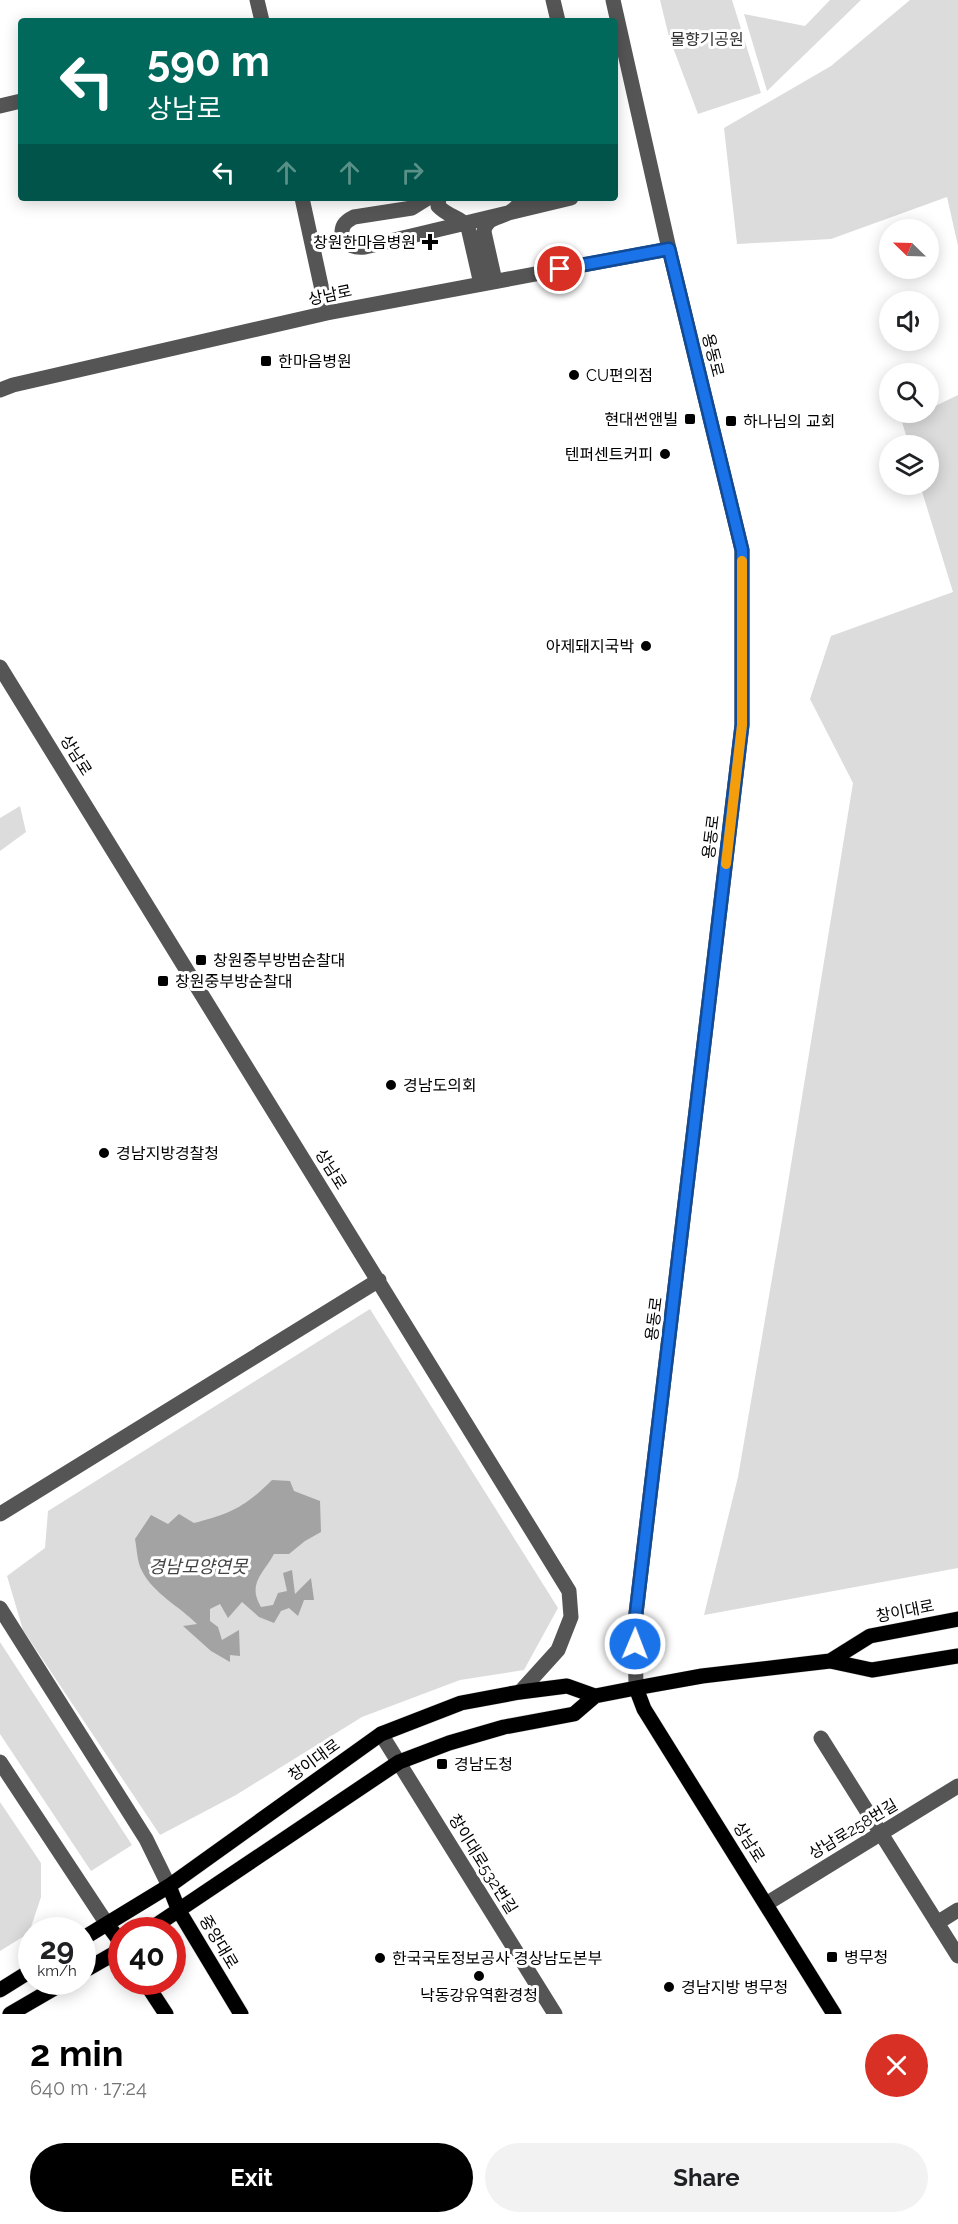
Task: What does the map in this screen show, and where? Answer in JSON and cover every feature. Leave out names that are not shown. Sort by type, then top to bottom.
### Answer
[{"type":"main road","name":"창이대로","points":[[830,1661],[870,1636],[958,1619]]},
{"type":"main road","name":"창이대로","points":[[170,1917],[399,1762],[449,1743],[504,1727],[574,1714],[595,1696],[702,1676],[830,1661],[872,1670],[958,1656]]},
{"type":"main road","name":"창이대로","points":[[96,1931],[169,1886],[381,1734],[461,1703],[520,1692],[567,1686],[595,1696]]},
{"type":"main road","name":"상남로","points":[[636,1688],[644,1709],[834,2014]]},
{"type":"main road","name":"중앙대로","points":[[169,1886],[179,1911],[241,2014]]},
{"type":"main road","points":[[0,1990],[18,1979]]},
{"type":"main road","points":[[9,2014],[42,1995]]},
{"type":"main road","points":[[154,1995],[166,2014]]},
{"type":"street","points":[[257,0],[261,18]]},
{"type":"street","points":[[554,0],[557,18]]},
{"type":"street","name":"용동로","points":[[613,0],[617,18]]},
{"type":"street","name":"용동로","points":[[618,22],[669,249],[742,550],[742,725],[635,1622],[636,1688]]},
{"type":"street","points":[[0,106],[18,102]]},
{"type":"street","points":[[303,201],[327,313]]},
{"type":"street","points":[[423,201],[412,208],[347,220],[343,225],[342,238],[354,248],[365,247],[558,201]]},
{"type":"street","points":[[439,201],[438,206],[445,214],[466,224],[488,283]]},
{"type":"street","points":[[488,283],[485,225],[492,219],[508,213],[521,201]]},
{"type":"street","name":"상남로","points":[[0,390],[13,385],[327,313],[669,249]]},
{"type":"street","name":"상남로","points":[[0,667],[569,1591],[571,1617],[558,1650],[520,1692]]},
{"type":"street","points":[[0,1514],[379,1280]]},
{"type":"street","points":[[0,1608],[146,1839],[169,1886]]},
{"type":"street","name":"창이대로532번길","points":[[381,1734],[555,2014]]},
{"type":"street","points":[[821,1738],[958,1956]]},
{"type":"street","points":[[0,1762],[107,1924]]},
{"type":"street","name":"상남로258번길","points":[[766,1904],[958,1786]]},
{"type":"street","points":[[937,1923],[958,1910]]},
{"type":"green space","name":"물향기공원","points":[[660,0],[732,0],[761,93],[698,114],[669,37]]},
{"type":"green space","name":"물향기공원","points":[[830,0],[861,0],[767,91],[744,14],[805,26]]},
{"type":"green space","points":[[910,0],[958,0],[958,246],[947,197],[886,219],[879,219],[879,222],[831,239],[737,244],[724,128],[831,66]]},
{"type":"green space","points":[[958,395],[958,1568],[704,1615],[738,1477],[853,783],[810,699],[831,636],[953,592],[923,495],[939,495],[939,435],[906,435],[902,423],[939,423],[939,404]]},
{"type":"green space","points":[[20,806],[26,832],[0,851],[0,818]]},
{"type":"green space","points":[[370,1309],[558,1608],[524,1670],[460,1680],[362,1717],[236,1795],[160,1835],[23,1630],[7,1576],[45,1548],[48,1511]]},
{"type":"green space","points":[[0,1642],[132,1845],[91,1871],[0,1734]]},
{"type":"green space","points":[[0,1802],[41,1863],[41,1897],[34,1917],[18,1917],[18,1940],[0,1951]]},
{"type":"water","name":"경남모양연못","points":[[272,1480],[290,1481],[294,1491],[320,1501],[321,1532],[289,1554],[274,1554],[258,1579],[257,1599],[261,1607],[273,1605],[278,1593],[287,1591],[283,1573],[292,1570],[295,1594],[311,1578],[314,1600],[304,1600],[298,1616],[289,1608],[281,1611],[274,1623],[259,1617],[242,1602],[228,1618],[220,1604],[210,1609],[210,1621],[218,1627],[222,1640],[239,1630],[240,1656],[230,1655],[230,1662],[211,1651],[183,1626],[197,1624],[147,1579],[139,1564],[135,1539],[151,1515],[168,1524],[179,1514],[194,1523],[207,1520],[245,1503]]},
{"type":"slow traffic","points":[[726,864],[742,725],[742,561]]},
{"type":"place","name":"창원한마음병원","points":[[430,242]]},
{"type":"place","name":"한마음병원","points":[[266,361]]},
{"type":"place","name":"CU편의점","points":[[574,375]]},
{"type":"place","name":"현대썬앤빌","points":[[690,419]]},
{"type":"place","name":"하나님의 교회","points":[[731,421]]},
{"type":"place","name":"텐퍼센트커피","points":[[665,454]]},
{"type":"place","name":"아제돼지국박","points":[[646,646]]},
{"type":"place","name":"창원중부방범순찰대","points":[[201,960]]},
{"type":"place","name":"창원중부방순찰대","points":[[163,981]]},
{"type":"place","name":"경남도의회","points":[[391,1085]]},
{"type":"place","name":"경남지방경찰청","points":[[104,1153]]},
{"type":"place","name":"경남도청","points":[[442,1764]]},
{"type":"place","name":"병무청","points":[[832,1957]]},
{"type":"place","name":"한국국토정보공사 경상남도본부","points":[[380,1958]]},
{"type":"place","name":"낙동강유역환경청","points":[[479,1976]]},
{"type":"place","name":"경남지방 병무청","points":[[669,1987]]},
{"type":"route","points":[[560,269],[669,249],[742,550],[742,725],[635,1622],[635,1644]]}]
